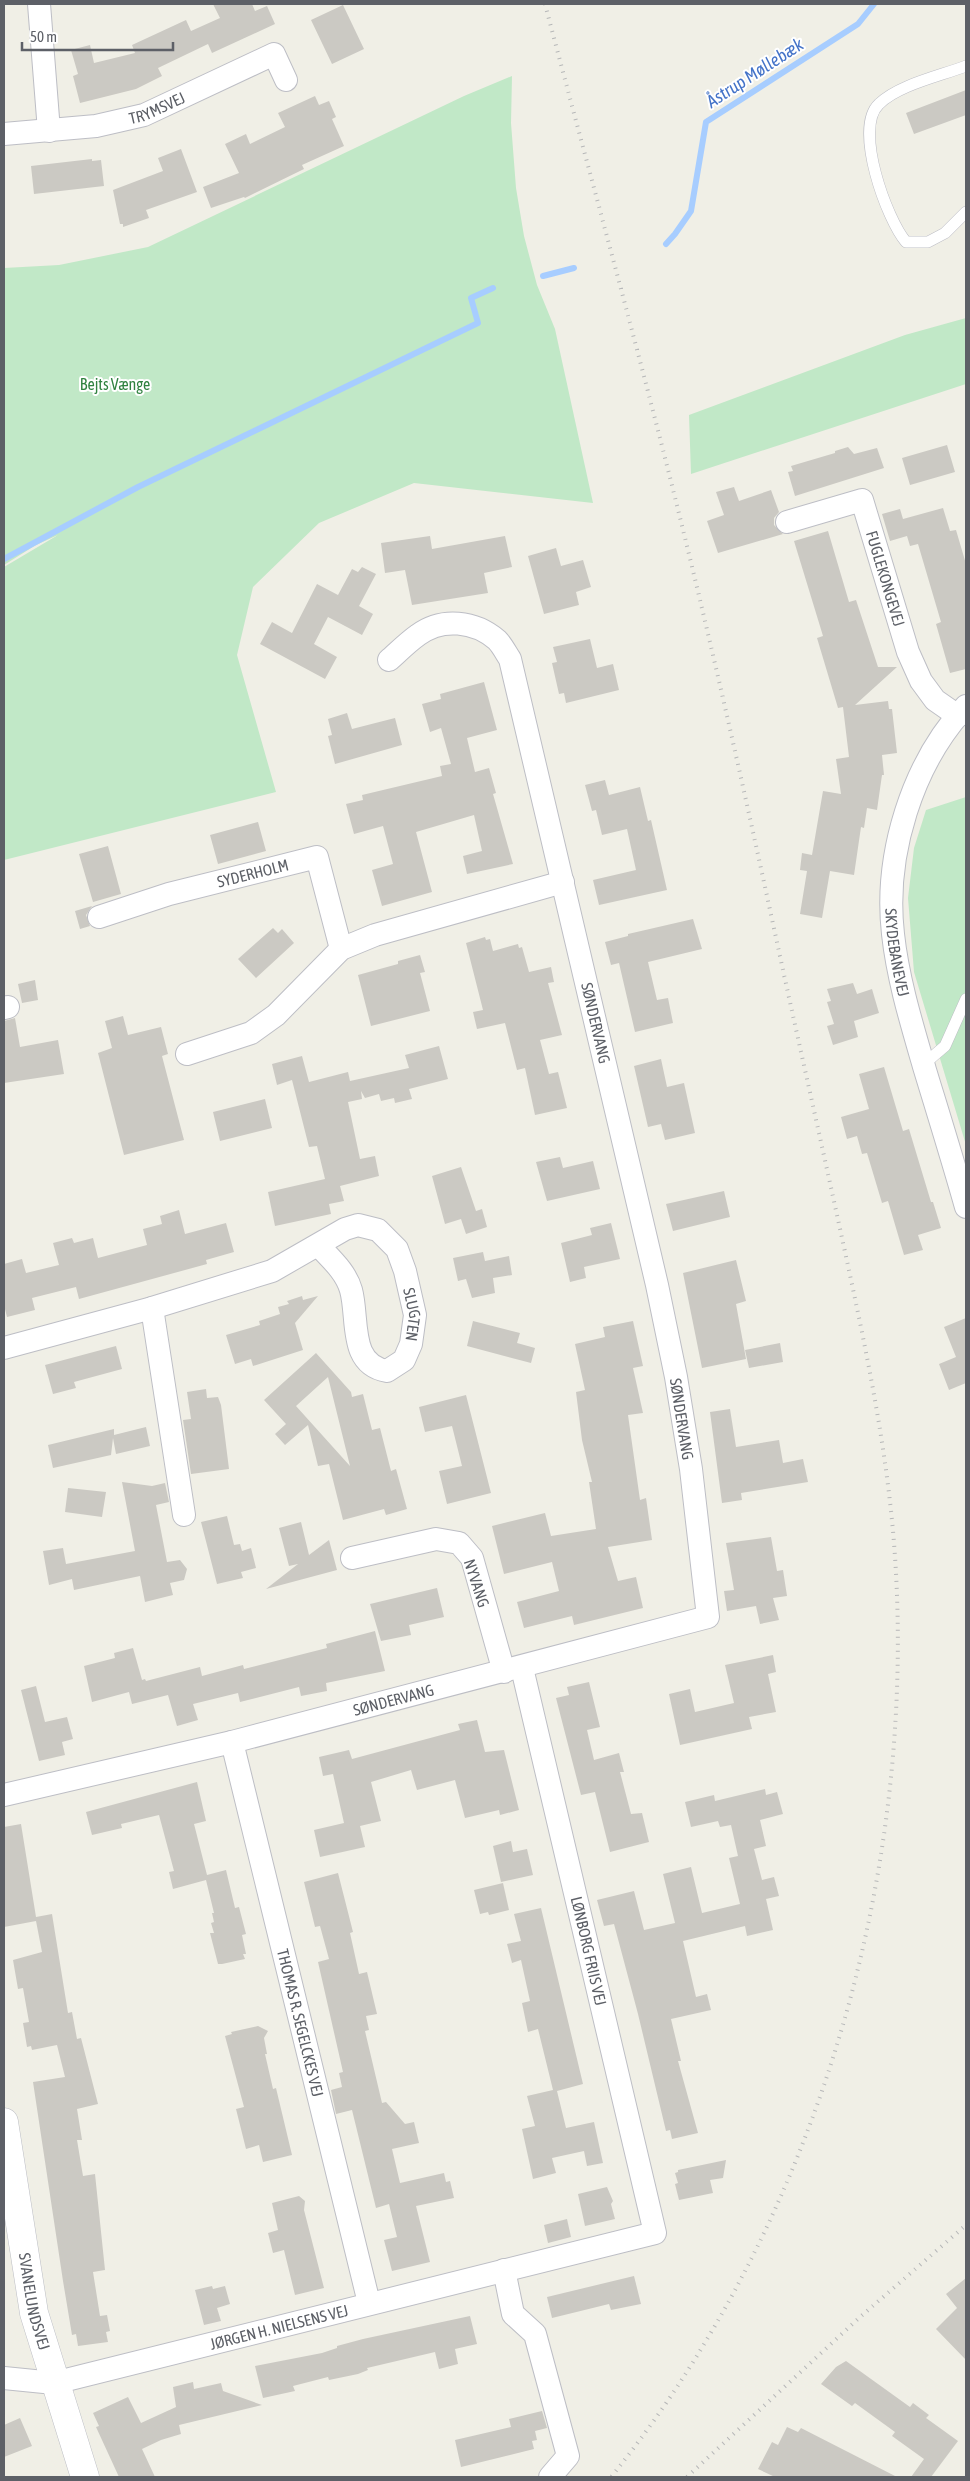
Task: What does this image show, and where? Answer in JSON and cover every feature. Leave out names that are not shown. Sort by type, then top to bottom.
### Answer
[{"type":"street","points":[[40,4],[49,131]]},
{"type":"street","name":"TRYMSVEJ","points":[[4,134],[96,126],[144,116],[274,54],[286,80]]},
{"type":"street","name":"FUGLEKONGEVEJ","points":[[788,522],[862,500],[908,652],[921,681],[935,700],[962,711]]},
{"type":"street","name":"SØNDERVANG","points":[[4,1795],[232,1742],[513,1670],[708,1617],[691,1470],[676,1377],[652,1266],[510,659],[498,641],[481,628],[460,623],[439,625],[419,634],[389,660]]},
{"type":"street","name":"SKYDEBANEVEJ","points":[[962,711],[932,754],[912,796],[899,840],[892,886],[893,933],[900,978],[966,1207]]},
{"type":"street","name":"SYDERHOLM","points":[[99,917],[169,894],[317,857],[341,949]]},
{"type":"street","points":[[187,1054],[251,1032],[276,1015],[341,949],[375,935],[563,882]]},
{"type":"street","name":"SLUGTEN","points":[[4,1348],[152,1308],[272,1271],[319,1246],[345,1229],[358,1225],[378,1230],[397,1249],[405,1271],[415,1315],[411,1344],[404,1360],[386,1371],[374,1369],[366,1362],[360,1350],[351,1289],[344,1273],[319,1246]]},
{"type":"street","points":[[152,1308],[184,1515]]},
{"type":"street","name":"NYVANG","points":[[352,1558],[436,1539],[459,1543],[472,1558],[513,1670]]},
{"type":"street","name":"LØNBORG FRIIS VEJ","points":[[513,1670],[655,2234]]},
{"type":"street","name":"THOMAS R. SEGELCKES VEJ","points":[[232,1742],[369,2303]]},
{"type":"street","name":"SVANELUNDSVEJ","points":[[4,2122],[34,2313],[54,2383],[85,2477]]},
{"type":"street","name":"JØRGEN H. NIELSENS VEJ","points":[[4,2378],[54,2383],[369,2303],[655,2234]]},
{"type":"street","points":[[504,2270],[513,2314],[535,2334],[568,2456],[550,2477]]},
{"type":"lane","points":[[966,66],[890,94],[876,106],[868,132],[872,163],[897,232],[906,242],[928,242],[945,233],[966,212]]},
{"type":"lane","points":[[924,1064],[945,1046],[966,999]]},
{"type":"green space","name":"Bejts Vænge","points":[[512,76],[511,123],[516,188],[524,236],[537,285],[555,329],[593,503],[414,483],[319,523],[253,587],[237,655],[276,792],[4,860],[4,567],[58,535],[36,545],[4,565],[4,268],[59,265],[148,247],[464,96]]},
{"type":"green space","points":[[966,318],[966,384],[691,474],[689,415],[905,335]]},
{"type":"green space","points":[[966,797],[966,1145],[914,972],[908,898],[914,848],[926,810]]},
{"type":"building","points":[[213,4],[252,4],[255,11],[267,6],[275,24],[212,53],[208,44],[158,68],[162,76],[136,89],[80,103],[73,76],[78,74],[71,50],[90,45],[94,63],[135,53],[132,45],[186,20],[191,31],[220,18]]},
{"type":"building","points":[[343,5],[364,49],[332,64],[311,20]]},
{"type":"building","points":[[966,90],[966,115],[914,134],[906,113]]},
{"type":"building","points":[[315,96],[319,105],[329,101],[336,117],[332,119],[344,146],[302,165],[304,169],[245,198],[211,208],[203,187],[239,173],[225,144],[246,134],[250,144],[285,127],[278,113]]},
{"type":"building","points":[[181,149],[197,192],[146,210],[149,218],[123,227],[123,224],[120,224],[113,190],[163,171],[158,158]]},
{"type":"building","points":[[92,159],[92,161],[101,160],[104,186],[34,194],[31,166]]},
{"type":"building","points":[[947,445],[955,472],[910,485],[902,458]]},
{"type":"building","points":[[848,447],[854,454],[877,448],[884,468],[795,496],[788,472],[793,471],[791,466],[835,453],[835,451]]},
{"type":"building","points":[[734,487],[739,501],[771,490],[779,512],[774,518],[774,525],[783,534],[718,553],[707,521],[724,515],[716,492]]},
{"type":"building","points":[[943,508],[950,531],[956,530],[966,564],[966,669],[950,673],[936,624],[941,622],[918,544],[910,546],[907,536],[890,541],[882,514],[900,509],[903,519]]},
{"type":"building","points":[[828,531],[849,602],[856,600],[878,667],[897,667],[855,705],[888,701],[889,709],[892,709],[897,753],[882,755],[884,775],[882,775],[877,810],[867,808],[864,828],[861,827],[854,875],[830,871],[822,918],[800,914],[807,871],[800,870],[802,853],[812,855],[823,791],[841,794],[836,759],[849,757],[843,707],[838,708],[817,638],[823,636],[794,541]]},
{"type":"building","points":[[430,536],[432,549],[505,536],[512,567],[484,573],[488,593],[412,605],[405,570],[385,573],[381,543]]},
{"type":"building","points":[[556,548],[561,566],[583,560],[591,587],[576,592],[579,605],[544,614],[528,556]]},
{"type":"building","points":[[362,567],[376,574],[359,606],[373,614],[362,635],[328,617],[314,644],[337,657],[325,679],[260,644],[272,622],[292,633],[317,584],[338,595],[352,569],[358,572]]},
{"type":"building","points":[[590,639],[597,668],[613,664],[619,690],[566,703],[564,693],[559,694],[552,663],[557,662],[553,647]]},
{"type":"building","points":[[484,682],[497,730],[467,738],[475,772],[489,768],[496,793],[493,794],[513,864],[467,874],[463,856],[482,851],[474,815],[416,832],[432,892],[382,906],[372,870],[393,864],[383,826],[354,834],[346,804],[363,800],[362,795],[442,776],[440,766],[451,764],[441,728],[430,732],[422,704],[441,699],[440,694]]},
{"type":"building","points":[[347,713],[352,729],[395,718],[402,745],[335,764],[328,736],[332,735],[328,719]]},
{"type":"building","points":[[605,780],[609,795],[640,787],[648,821],[651,820],[667,890],[599,905],[593,880],[636,870],[627,829],[602,835],[596,810],[592,811],[585,785]]},
{"type":"building","points":[[258,822],[266,851],[218,864],[210,835]]},
{"type":"building","points":[[108,846],[121,894],[93,902],[79,854]]},
{"type":"building","points":[[92,906],[86,915],[90,926],[80,929],[75,911]]},
{"type":"building","points":[[693,919],[702,949],[648,962],[657,1000],[668,998],[673,1023],[635,1032],[619,963],[611,965],[605,942],[628,936],[628,934]]},
{"type":"building","points":[[273,928],[278,933],[282,929],[294,943],[256,978],[238,959]]},
{"type":"building","points":[[485,937],[486,940],[490,939],[493,951],[518,944],[519,948],[522,947],[529,972],[551,967],[554,982],[548,983],[562,1035],[540,1040],[549,1074],[558,1072],[567,1108],[535,1115],[525,1068],[517,1070],[505,1023],[477,1029],[473,1012],[483,1010],[466,943]]},
{"type":"building","points":[[420,955],[425,972],[420,973],[430,1011],[371,1026],[358,975],[398,964],[398,961]]},
{"type":"building","points":[[35,980],[38,1000],[22,1003],[18,984]]},
{"type":"building","points":[[853,983],[857,994],[872,989],[879,1013],[854,1021],[858,1037],[833,1045],[827,1026],[834,1024],[827,1002],[831,1001],[827,989]]},
{"type":"building","points":[[123,1016],[128,1035],[161,1027],[168,1054],[162,1056],[184,1140],[124,1155],[98,1053],[112,1048],[105,1021]]},
{"type":"building","points":[[15,1018],[20,1047],[58,1040],[64,1074],[4,1083],[4,1021]]},
{"type":"building","points":[[439,1046],[448,1079],[409,1089],[412,1099],[395,1103],[394,1098],[381,1101],[379,1094],[365,1098],[361,1091],[362,1099],[348,1102],[360,1159],[375,1156],[379,1176],[340,1186],[344,1201],[329,1204],[331,1214],[275,1226],[268,1192],[325,1179],[317,1146],[309,1147],[292,1080],[277,1085],[272,1064],[302,1056],[309,1082],[348,1072],[350,1081],[409,1068],[405,1055]]},
{"type":"building","points":[[661,1059],[667,1087],[684,1083],[695,1133],[665,1140],[661,1124],[648,1127],[634,1066]]},
{"type":"building","points":[[884,1067],[903,1131],[909,1129],[931,1202],[933,1202],[941,1228],[918,1235],[923,1250],[904,1255],[888,1201],[882,1203],[867,1153],[862,1154],[857,1136],[847,1139],[841,1117],[869,1109],[859,1074]]},
{"type":"building","points":[[265,1099],[272,1128],[220,1141],[213,1112]]},
{"type":"building","points":[[560,1157],[563,1168],[593,1161],[600,1189],[547,1201],[536,1162]]},
{"type":"building","points":[[461,1167],[476,1211],[482,1209],[487,1227],[466,1234],[461,1219],[445,1224],[432,1176]]},
{"type":"building","points":[[724,1191],[730,1217],[673,1231],[666,1204]]},
{"type":"building","points":[[179,1210],[185,1234],[226,1223],[234,1252],[206,1260],[207,1264],[79,1299],[76,1287],[32,1298],[35,1310],[7,1317],[4,1305],[4,1264],[22,1259],[26,1273],[59,1265],[53,1243],[72,1238],[74,1243],[93,1238],[98,1258],[147,1245],[143,1229],[162,1224],[160,1216]]},
{"type":"building","points":[[611,1223],[620,1259],[584,1267],[586,1278],[570,1282],[561,1243],[592,1235],[590,1228]]},
{"type":"building","points":[[483,1252],[485,1261],[509,1256],[512,1275],[493,1278],[495,1293],[472,1298],[466,1279],[458,1281],[453,1258]]},
{"type":"building","points":[[736,1260],[746,1301],[736,1304],[746,1359],[702,1368],[683,1273]]},
{"type":"building","points":[[302,1296],[303,1300],[318,1296],[295,1323],[303,1350],[253,1366],[251,1359],[235,1364],[226,1335],[260,1325],[259,1321],[280,1314],[278,1307],[289,1304],[287,1301]]},
{"type":"building","points":[[966,1318],[966,1383],[949,1390],[939,1364],[956,1357],[944,1327]]},
{"type":"building","points":[[473,1321],[520,1333],[517,1343],[535,1348],[531,1363],[467,1346]]},
{"type":"building","points":[[633,1321],[643,1366],[633,1368],[643,1413],[628,1415],[640,1500],[646,1498],[652,1540],[608,1547],[618,1581],[636,1577],[643,1608],[574,1625],[572,1616],[524,1628],[517,1602],[559,1591],[552,1562],[504,1574],[492,1526],[545,1513],[551,1536],[596,1529],[589,1482],[592,1482],[582,1440],[576,1392],[585,1390],[575,1344],[605,1337],[603,1327]]},
{"type":"building","points":[[780,1343],[783,1362],[749,1368],[745,1350]]},
{"type":"building","points":[[116,1346],[122,1369],[74,1382],[76,1388],[53,1394],[45,1365]]},
{"type":"building","points":[[316,1353],[351,1392],[352,1397],[363,1394],[372,1430],[380,1428],[391,1471],[396,1469],[407,1509],[386,1515],[384,1509],[343,1520],[329,1464],[318,1466],[308,1425],[285,1445],[275,1434],[286,1424],[264,1400]],"holes":[[[328,1377],[350,1466],[296,1406]]]},
{"type":"building","points":[[206,1389],[207,1398],[218,1397],[221,1405],[229,1469],[191,1474],[183,1420],[191,1419],[187,1392]]},
{"type":"building","points":[[466,1395],[491,1493],[447,1504],[439,1471],[462,1466],[452,1426],[425,1432],[419,1407]]},
{"type":"building","points":[[730,1409],[736,1447],[779,1440],[783,1463],[803,1459],[808,1482],[741,1493],[742,1500],[722,1503],[710,1412]]},
{"type":"building","points":[[146,1427],[150,1446],[116,1454],[113,1438],[111,1455],[53,1468],[48,1445],[114,1429],[114,1435]]},
{"type":"building","points":[[122,1482],[152,1486],[165,1483],[169,1502],[156,1505],[167,1562],[180,1560],[187,1569],[184,1580],[170,1583],[173,1595],[145,1602],[140,1576],[74,1590],[72,1579],[49,1585],[43,1551],[63,1548],[66,1564],[135,1551]]},
{"type":"building","points":[[68,1488],[106,1492],[102,1517],[65,1512]]},
{"type":"building","points":[[227,1516],[234,1545],[240,1544],[242,1551],[251,1548],[256,1568],[241,1572],[243,1578],[217,1584],[201,1522]]},
{"type":"building","points":[[301,1522],[309,1555],[329,1540],[337,1570],[266,1589],[298,1564],[289,1566],[279,1528]]},
{"type":"building","points":[[771,1537],[777,1571],[783,1570],[787,1596],[773,1598],[779,1620],[760,1624],[756,1606],[727,1611],[724,1591],[734,1590],[726,1543]]},
{"type":"building","points":[[437,1588],[444,1617],[409,1625],[411,1635],[381,1641],[370,1604]]},
{"type":"building","points":[[375,1631],[385,1671],[326,1683],[327,1691],[301,1696],[299,1687],[240,1702],[238,1693],[193,1704],[198,1720],[177,1726],[168,1695],[132,1704],[129,1692],[92,1702],[84,1666],[115,1658],[114,1653],[133,1648],[142,1680],[145,1679],[146,1681],[200,1667],[202,1676],[243,1665],[244,1669],[327,1648],[326,1644]]},
{"type":"building","points":[[773,1655],[776,1672],[768,1674],[776,1712],[749,1717],[752,1729],[680,1745],[669,1694],[690,1689],[695,1712],[734,1703],[725,1665]]},
{"type":"building","points":[[589,1682],[600,1727],[587,1730],[594,1760],[619,1753],[624,1772],[620,1772],[631,1814],[642,1813],[649,1842],[610,1852],[595,1792],[581,1795],[556,1698],[569,1695],[567,1687]]},
{"type":"building","points":[[36,1686],[45,1722],[67,1717],[73,1739],[62,1742],[65,1755],[39,1761],[21,1690]]},
{"type":"building","points":[[477,1720],[485,1752],[504,1750],[519,1810],[500,1815],[499,1810],[465,1818],[455,1780],[417,1790],[411,1770],[371,1782],[381,1821],[360,1826],[365,1847],[320,1857],[314,1830],[344,1823],[333,1774],[323,1776],[319,1757],[349,1750],[352,1759],[460,1730],[458,1724]]},
{"type":"building","points":[[197,1782],[206,1821],[194,1824],[207,1875],[226,1870],[235,1908],[239,1907],[246,1934],[242,1935],[246,1954],[243,1954],[245,1959],[222,1964],[218,1964],[210,1933],[214,1933],[211,1923],[214,1922],[212,1913],[214,1913],[206,1880],[173,1889],[169,1872],[174,1871],[159,1815],[121,1824],[122,1828],[92,1835],[86,1812]]},
{"type":"building","points":[[765,1789],[766,1795],[777,1792],[783,1814],[760,1820],[766,1846],[754,1849],[762,1880],[774,1877],[779,1896],[766,1899],[773,1930],[747,1936],[745,1926],[683,1941],[696,1997],[707,1994],[711,2010],[671,2019],[681,2061],[678,2061],[698,2133],[672,2139],[670,2130],[666,2131],[614,1924],[604,1926],[597,1900],[634,1891],[644,1930],[675,1923],[663,1874],[691,1867],[702,1913],[740,1904],[729,1858],[738,1856],[731,1825],[720,1827],[718,1821],[691,1827],[685,1802],[714,1795],[715,1801]]},
{"type":"building","points":[[21,1824],[36,1917],[52,1914],[68,2013],[72,2012],[77,2039],[81,2038],[98,2104],[77,2109],[82,2140],[77,2140],[83,2176],[95,2174],[105,2270],[93,2272],[100,2316],[107,2315],[110,2331],[106,2332],[108,2342],[78,2346],[76,2334],[72,2335],[33,2082],[65,2077],[57,2045],[32,2050],[31,2046],[27,2047],[23,2023],[29,2022],[23,1988],[18,1989],[13,1960],[42,1952],[36,1921],[4,1927],[4,1827]]},
{"type":"building","points":[[511,1841],[513,1852],[527,1849],[533,1875],[501,1882],[493,1846]]},
{"type":"building","points":[[338,1873],[353,1932],[350,1933],[359,1974],[367,1972],[377,2014],[366,2016],[369,2030],[365,2031],[382,2103],[386,2102],[405,2124],[414,2122],[419,2143],[392,2149],[400,2183],[444,2173],[446,2182],[450,2181],[454,2198],[416,2206],[430,2262],[392,2271],[384,2240],[397,2237],[389,2204],[376,2208],[352,2110],[336,2114],[331,2090],[342,2087],[339,2073],[343,2072],[318,1962],[329,1959],[320,1926],[315,1927],[304,1882]]},
{"type":"building","points":[[503,1883],[509,1910],[489,1915],[488,1912],[480,1914],[474,1890]]},
{"type":"building","points":[[541,1908],[583,2084],[557,2091],[566,2128],[594,2122],[603,2163],[587,2166],[584,2151],[552,2158],[556,2173],[533,2179],[522,2129],[535,2126],[527,2096],[553,2090],[538,2029],[528,2032],[522,2003],[530,2001],[521,1960],[512,1963],[507,1944],[521,1941],[514,1914]]},
{"type":"building","points":[[258,2026],[268,2031],[264,2038],[267,2054],[265,2054],[273,2089],[276,2088],[292,2155],[263,2162],[259,2145],[246,2149],[236,2109],[244,2107],[225,2036],[232,2034],[231,2032]]},
{"type":"building","points":[[726,2160],[723,2178],[710,2180],[713,2193],[679,2200],[675,2184],[678,2183],[675,2173],[678,2170]]},
{"type":"building","points":[[607,2187],[613,2201],[611,2204],[615,2219],[585,2226],[578,2194]]},
{"type":"building","points":[[299,2196],[305,2201],[304,2210],[324,2288],[295,2295],[284,2250],[273,2253],[268,2233],[278,2230],[272,2203]]},
{"type":"building","points":[[567,2219],[571,2237],[548,2243],[544,2225]]},
{"type":"building","points":[[634,2276],[641,2304],[611,2310],[609,2304],[552,2318],[547,2297]]},
{"type":"building","points":[[966,2278],[966,2360],[936,2329],[957,2308],[946,2294]]},
{"type":"building","points":[[212,2286],[213,2289],[225,2286],[230,2304],[217,2308],[221,2321],[204,2325],[195,2290]]},
{"type":"building","points":[[470,2316],[477,2344],[455,2349],[458,2364],[439,2369],[435,2352],[367,2368],[368,2370],[358,2374],[329,2380],[328,2377],[293,2386],[295,2391],[263,2398],[255,2366],[322,2353],[337,2348],[337,2346],[363,2339]]},
{"type":"building","points":[[846,2361],[910,2407],[913,2403],[929,2415],[926,2418],[958,2441],[931,2477],[911,2477],[924,2459],[892,2436],[895,2432],[855,2403],[852,2406],[821,2384],[836,2367]]},
{"type":"building","points":[[193,2382],[194,2389],[221,2383],[223,2391],[262,2405],[179,2425],[181,2434],[161,2440],[142,2449],[155,2477],[119,2477],[96,2427],[99,2426],[93,2413],[128,2397],[141,2423],[176,2407],[173,2387]]},
{"type":"building","points":[[542,2411],[547,2428],[535,2431],[537,2440],[532,2441],[534,2449],[461,2467],[455,2440],[511,2427],[509,2419]]},
{"type":"building","points":[[20,2418],[32,2446],[4,2457],[4,2425]]},
{"type":"building","points":[[787,2427],[798,2432],[801,2428],[897,2477],[775,2477],[758,2469],[772,2442],[778,2445]]},
{"type":"waterway","name":"Åstrup Møllebæk","points":[[666,244],[691,211],[706,122],[858,24],[874,4]]},
{"type":"waterway","name":"Åstrup Møllebæk","points":[[543,276],[574,268]]},
{"type":"waterway","points":[[4,559],[138,487],[478,323],[471,298],[493,288]]},
{"type":"railway","points":[[545,4],[652,407],[698,593],[745,795],[850,1274],[872,1384],[889,1494],[893,1531],[898,1656],[891,1781],[872,1907],[841,2031],[800,2151],[747,2267],[684,2376],[611,2477]]},
{"type":"railway","points":[[687,2477],[859,2318],[966,2225]]}]
